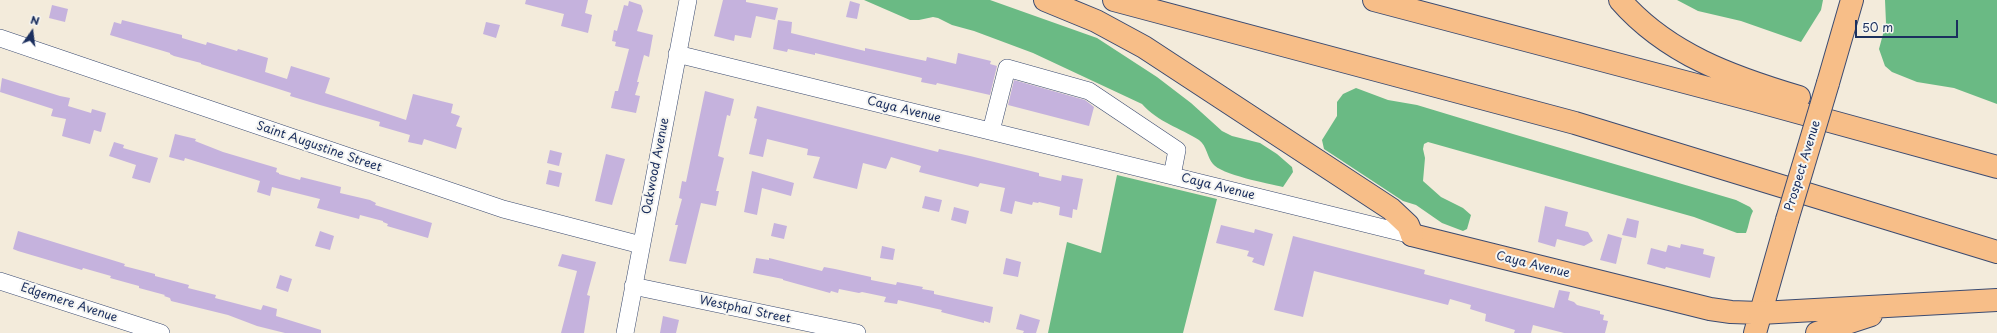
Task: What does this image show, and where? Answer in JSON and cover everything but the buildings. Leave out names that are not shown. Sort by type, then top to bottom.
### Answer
[{"type":"main road","points":[[1046,0],[1111,29],[1168,62],[1391,209],[1408,225],[1412,235]]},
{"type":"main road","points":[[1114,0],[1575,123],[1997,252]]},
{"type":"main road","points":[[1374,0],[1868,131],[1997,167]]},
{"type":"main road","points":[[1620,0],[1657,35],[1689,56],[1731,75],[1816,103],[1868,131]]},
{"type":"main road","name":"Prospect Avenue","points":[[1757,323],[1852,0]]},
{"type":"main road","name":"Caya Avenue","points":[[1412,235],[1710,309],[1731,312],[1757,323],[1916,304]]},
{"type":"main road","points":[[1817,333],[1856,320],[1916,304],[1997,300]]},
{"type":"street","name":"Oakwood Avenue","points":[[625,333],[688,0]]},
{"type":"street","name":"Saint Augustine Street","points":[[0,38],[503,210],[641,245]]},
{"type":"street","name":"Caya Avenue","points":[[677,54],[1412,235]]},
{"type":"street","points":[[991,131],[1006,68],[1089,91],[1116,107],[1177,150],[1172,176]]},
{"type":"street","name":"Edgemere Avenue","points":[[0,281],[161,333]]},
{"type":"street","name":"Westphal Street","points":[[633,286],[857,333]]},
{"type":"green space","points":[[864,0],[990,0],[1097,38],[1157,77],[1191,103],[1222,131],[1232,136],[1260,143],[1277,154],[1292,167],[1293,172],[1283,187],[1245,178],[1217,168],[1209,158],[1202,142],[1155,116],[1142,104],[1033,53],[974,31],[952,25],[938,18],[933,17],[910,20]]},
{"type":"green space","points":[[1677,0],[1823,0],[1821,10],[1801,42],[1741,21],[1698,11]]},
{"type":"green space","points":[[1885,0],[1997,0],[1997,104],[1954,88],[1917,82],[1892,72],[1885,66],[1879,49],[1886,23]]},
{"type":"green space","points":[[1356,88],[1388,100],[1417,105],[1736,200],[1750,207],[1753,211],[1746,233],[1737,233],[1694,217],[1428,142],[1424,144],[1423,149],[1425,158],[1423,181],[1441,197],[1463,208],[1471,215],[1467,229],[1463,231],[1442,223],[1416,205],[1403,201],[1324,149],[1322,140],[1337,116],[1337,102],[1343,94]]},
{"type":"green space","points":[[1117,175],[1217,199],[1183,333],[1048,333],[1067,242],[1101,253]]}]
